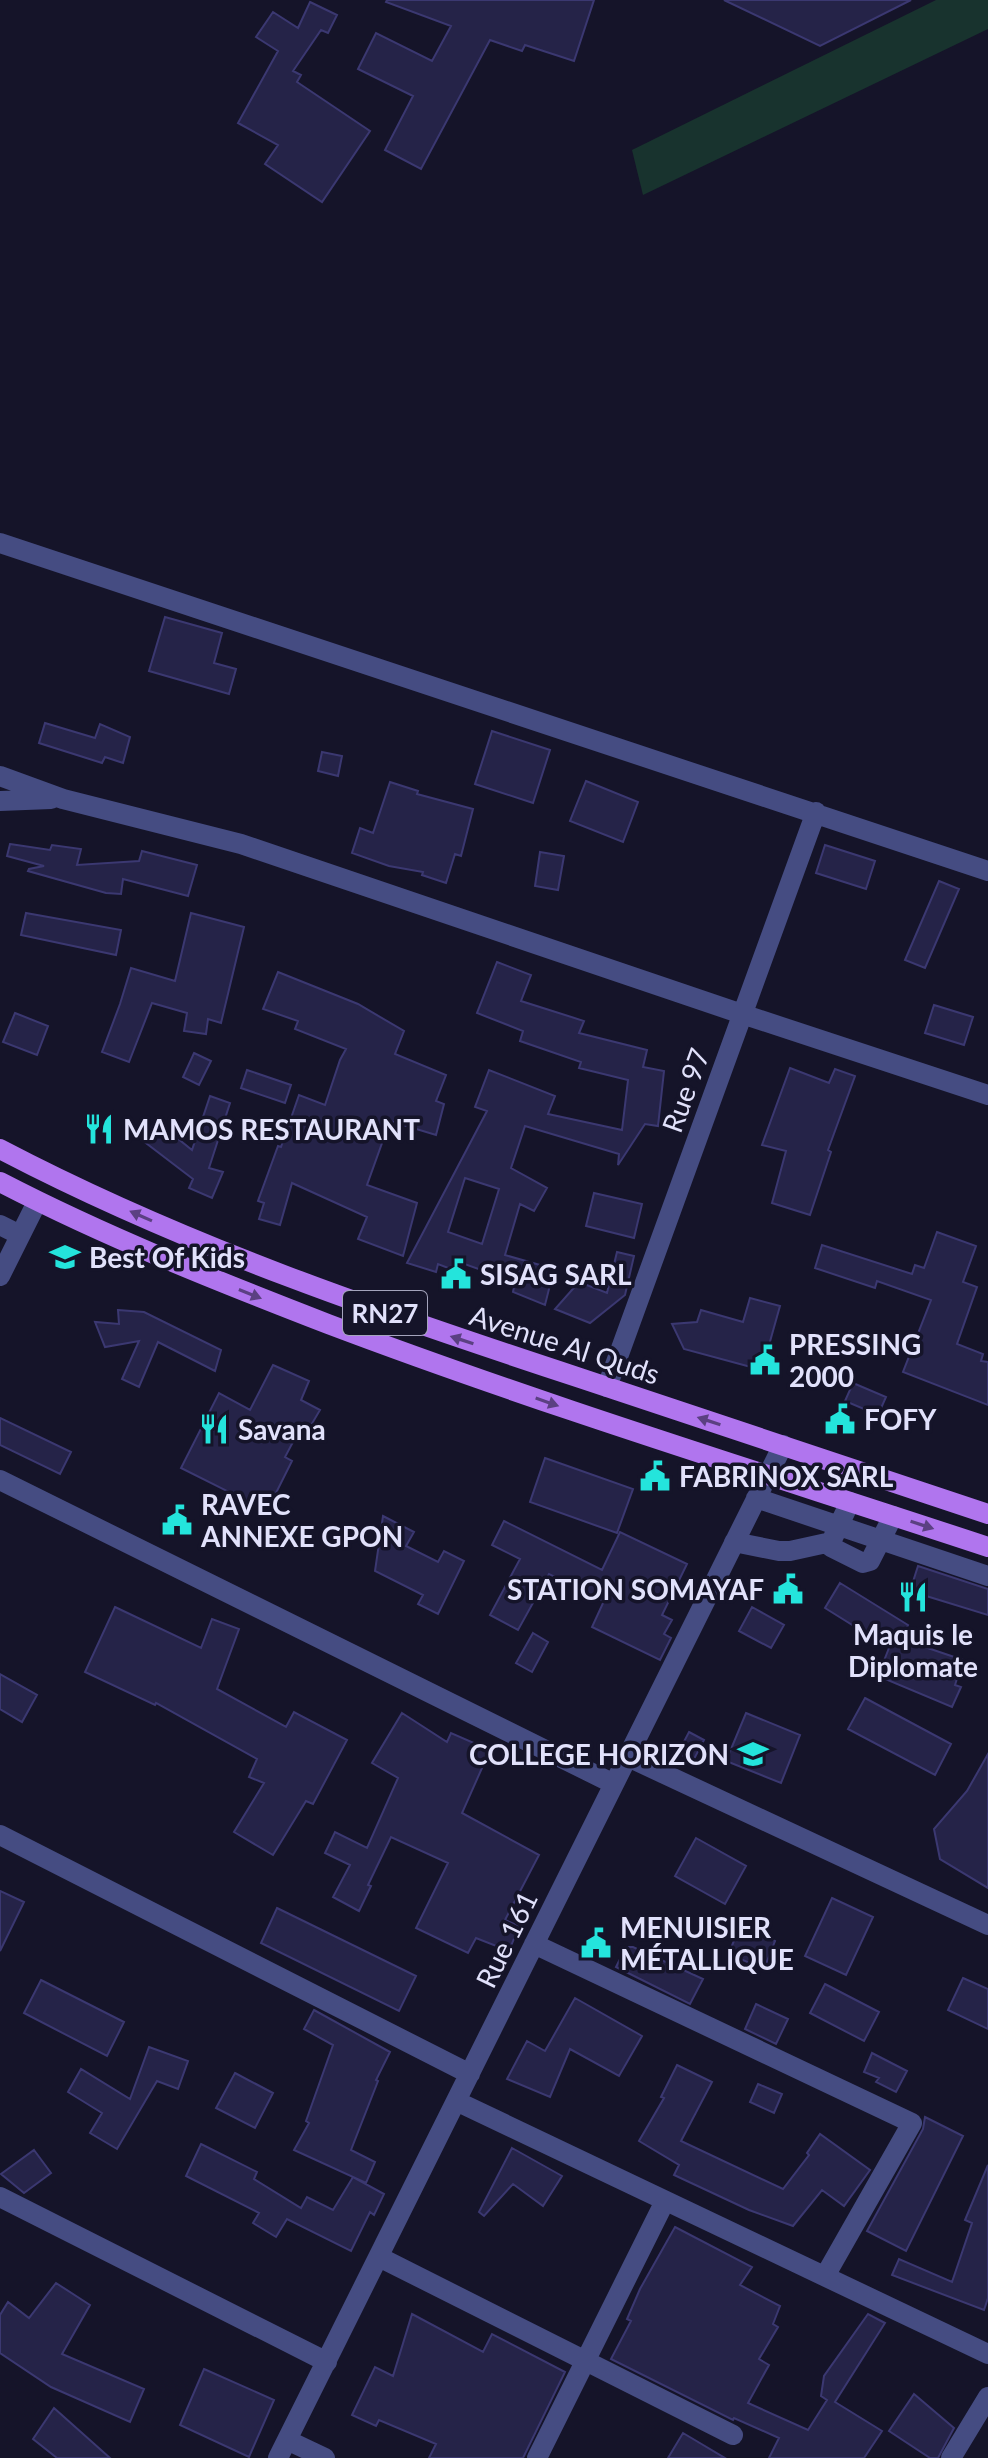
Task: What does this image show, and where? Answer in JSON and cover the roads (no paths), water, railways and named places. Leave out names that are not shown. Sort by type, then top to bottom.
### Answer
[{"type":"main road","name":"Avenue Al Quds","points":[[0,1149],[110,1202],[258,1266],[408,1322],[988,1514]]},
{"type":"main road","name":"Avenue Al Quds","points":[[0,1182],[127,1243],[399,1351],[988,1547]]},
{"type":"street","points":[[0,543],[988,871]]},
{"type":"street","points":[[0,776],[63,799],[241,844],[988,1095]]},
{"type":"street","points":[[0,801],[63,799]]},
{"type":"street","name":"Rue 97","points":[[607,1387],[816,812]]},
{"type":"street","points":[[0,1276],[37,1202]]},
{"type":"street","points":[[0,1225],[20,1235]]},
{"type":"street","name":"Rue 161","points":[[283,2449],[783,1445]]},
{"type":"street","points":[[0,1480],[614,1784]]},
{"type":"street","points":[[756,1498],[835,1534],[881,1540],[988,1576]]},
{"type":"street","points":[[734,1542],[790,1551],[835,1534],[850,1502]]},
{"type":"street","points":[[881,1540],[893,1516]]},
{"type":"street","points":[[628,1757],[988,1925]]},
{"type":"street","points":[[0,1835],[470,2074]]},
{"type":"street","points":[[534,1944],[912,2123],[825,2276]]},
{"type":"street","points":[[456,2101],[988,2354]]},
{"type":"street","points":[[0,2197],[327,2362]]},
{"type":"street","points":[[537,2458],[665,2201]]},
{"type":"street","points":[[379,2257],[733,2435]]},
{"type":"street","points":[[951,2458],[988,2397]]},
{"type":"street","points":[[283,2449],[325,2458]]},
{"type":"place","name":"MAMOS RESTAURANT","points":[[99,1129]]},
{"type":"place","name":"Best Of Kids","points":[[65,1257]]},
{"type":"place","name":"SISAG SARL","points":[[456,1274]]},
{"type":"place","name":"PRESSING 2000","points":[[765,1360]]},
{"type":"place","name":"FOFY","points":[[840,1419]]},
{"type":"place","name":"Savana","points":[[214,1429]]},
{"type":"place","name":"FABRINOX SARL","points":[[655,1476]]},
{"type":"place","name":"RAVEC ANNEXE GPON","points":[[177,1520]]},
{"type":"place","name":"STATION SOMAYAF","points":[[788,1589]]},
{"type":"place","name":"Maquis le Diplomate","points":[[913,1597]]},
{"type":"place","name":"COLLEGE HORIZON","points":[[753,1754]]},
{"type":"place","name":"MENUISIER MÉTALLIQUE","points":[[596,1943]]}]
